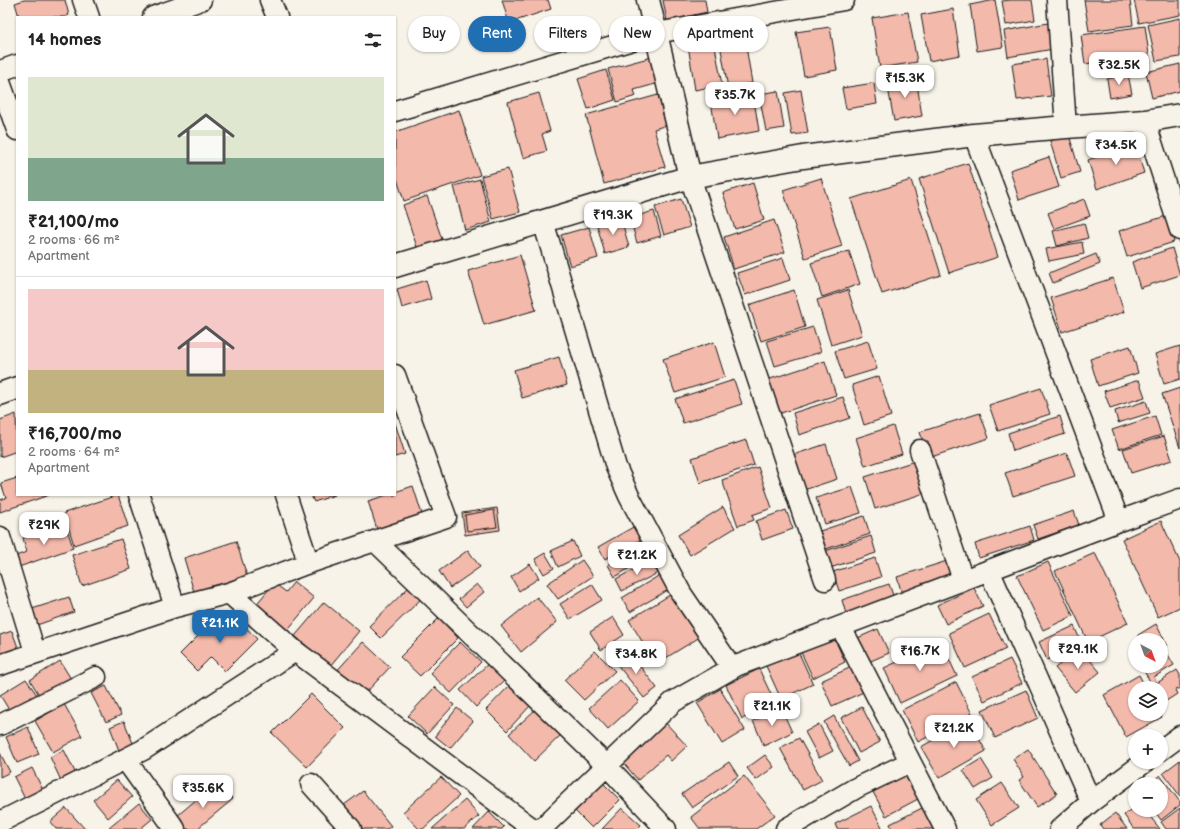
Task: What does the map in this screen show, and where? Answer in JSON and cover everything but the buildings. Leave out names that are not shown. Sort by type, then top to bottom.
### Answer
[{"type":"street","points":[[83,0],[89,16]]},
{"type":"street","points":[[156,16],[201,0]]},
{"type":"street","points":[[270,0],[277,16]]},
{"type":"street","points":[[648,0],[652,16]]},
{"type":"street","points":[[665,31],[844,0]]},
{"type":"street","points":[[1058,0],[1066,127]]},
{"type":"street","points":[[396,111],[609,47]]},
{"type":"street","points":[[660,52],[690,177],[825,580]]},
{"type":"street","points":[[0,71],[16,65]]},
{"type":"street","points":[[0,82],[16,127]]},
{"type":"street","points":[[396,266],[690,177],[802,157],[974,135],[1145,121],[1180,115]]},
{"type":"street","points":[[1145,121],[1180,230]]},
{"type":"street","points":[[974,135],[1119,521]]},
{"type":"street","points":[[543,221],[616,467],[629,496],[681,593],[732,668]]},
{"type":"street","points":[[0,665],[35,652],[175,607],[229,593],[306,564],[446,517],[396,378]]},
{"type":"street","points":[[0,394],[16,388]]},
{"type":"street","points":[[920,450],[963,580]]},
{"type":"street","points":[[139,496],[175,607]]},
{"type":"street","points":[[286,496],[305,552],[306,564]]},
{"type":"street","points":[[541,829],[673,702],[732,668],[1180,499]]},
{"type":"street","points":[[0,537],[35,652]]},
{"type":"street","points":[[375,541],[607,766],[666,829]]},
{"type":"street","points":[[989,570],[1091,802]]},
{"type":"street","points":[[229,593],[295,651],[534,829]]},
{"type":"street","points":[[841,627],[945,829]]},
{"type":"street","points":[[13,822],[143,750],[295,651]]},
{"type":"street","points":[[0,725],[96,676]]},
{"type":"street","points":[[1168,745],[1180,736]]},
{"type":"street","points":[[125,759],[175,829]]},
{"type":"street","points":[[786,829],[856,788],[910,762]]},
{"type":"street","points":[[1060,829],[1091,802],[1136,769]]},
{"type":"street","points":[[311,784],[351,829]]}]
